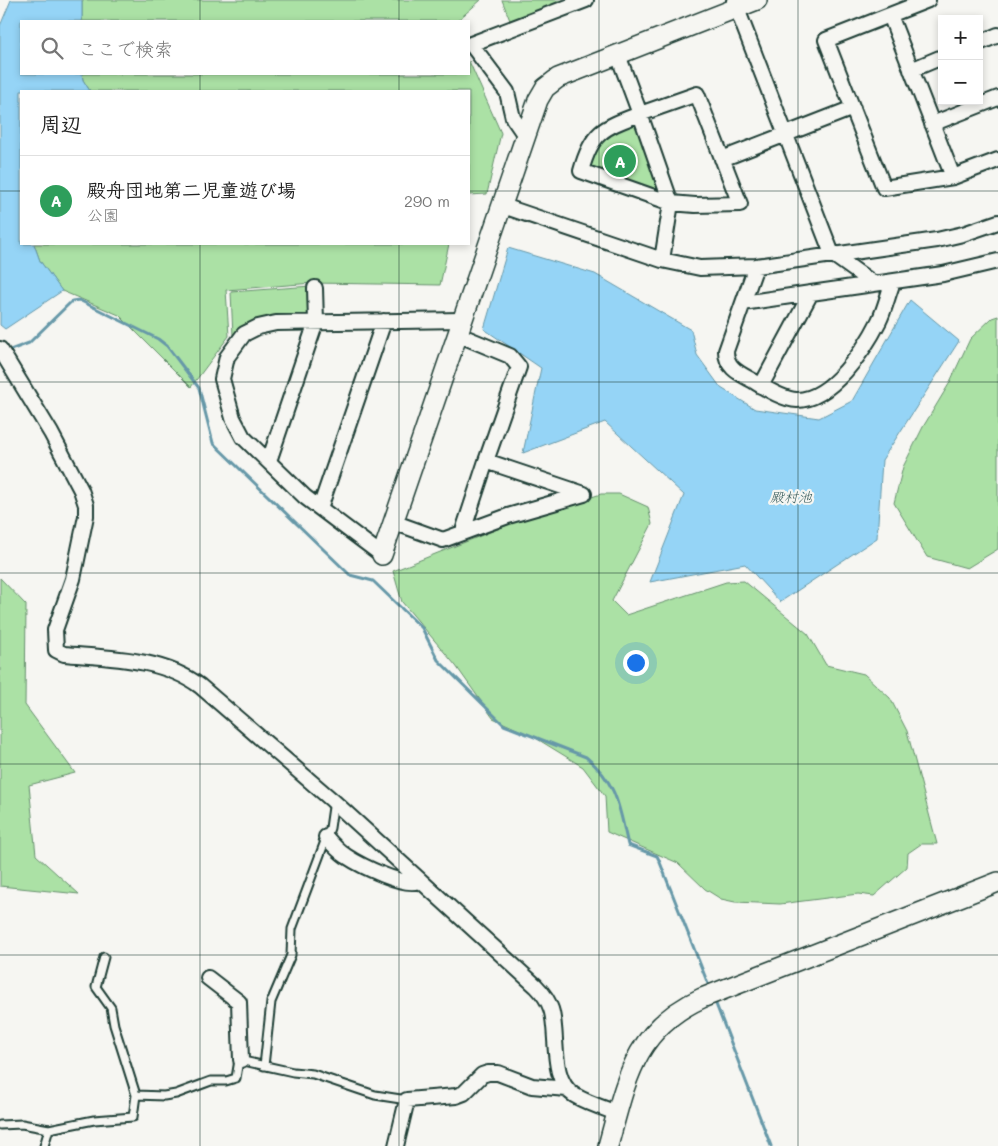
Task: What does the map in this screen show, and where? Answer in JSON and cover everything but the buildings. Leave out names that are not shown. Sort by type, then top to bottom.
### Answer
[{"type":"street","points":[[526,137],[513,118],[507,92],[471,44],[586,0]]},
{"type":"street","points":[[463,531],[519,367],[510,356],[460,327],[384,321],[276,323],[258,327],[244,334],[227,357],[222,379],[232,418],[243,437],[306,497],[382,556],[460,327],[503,206],[538,100],[545,88],[558,78],[618,55],[735,4],[757,0]]},
{"type":"street","points":[[928,0],[826,40],[884,188],[953,177],[998,160]]},
{"type":"street","points":[[735,4],[832,254],[874,284]]},
{"type":"street","points":[[890,15],[953,177]]},
{"type":"street","points":[[983,41],[998,35]]},
{"type":"street","points":[[618,55],[671,203],[662,260]]},
{"type":"street","points":[[911,70],[938,59]]},
{"type":"street","points":[[697,94],[722,159],[740,204],[696,205],[671,203],[580,171],[597,134],[608,126],[697,94]]},
{"type":"street","points":[[932,124],[998,98]]},
{"type":"street","points":[[722,159],[853,108]]},
{"type":"street","points":[[503,206],[662,260],[700,268],[756,266],[937,240],[963,234],[998,222]]},
{"type":"street","points":[[743,303],[943,274],[998,261]]},
{"type":"street","points":[[756,266],[726,351],[726,358],[732,368],[761,386],[794,400],[816,395],[829,388],[861,351],[875,328],[893,282]]},
{"type":"street","points":[[269,461],[316,322],[315,288]]},
{"type":"street","points":[[761,386],[811,293]]},
{"type":"street","points":[[320,508],[384,321]]},
{"type":"street","points":[[0,348],[51,433],[82,490],[86,505],[86,516],[73,579],[55,630],[56,650],[64,654],[131,660],[186,675],[336,804],[543,994],[553,1016],[557,1064],[567,1089],[574,1095],[617,1113]]},
{"type":"street","points":[[393,522],[443,540],[463,531],[584,494],[486,461]]},
{"type":"street","points":[[326,836],[347,857],[370,869],[411,883],[420,880]]},
{"type":"street","points":[[608,1146],[631,1068],[653,1032],[672,1014],[687,1004],[998,882]]},
{"type":"street","points":[[208,978],[239,1002],[241,1060]]},
{"type":"street","points":[[396,1146],[406,1100],[456,1096],[464,1093],[482,1075],[488,1073],[498,1073],[532,1086],[567,1089]]},
{"type":"lane","points":[[264,1066],[271,1002],[290,954],[292,929],[326,836],[333,808],[336,804]]},
{"type":"lane","points":[[0,1125],[22,1124],[48,1129],[94,1120],[133,1117],[136,1095],[114,1025],[111,1008],[96,987],[104,956]]},
{"type":"lane","points":[[136,1095],[164,1096],[176,1094],[211,1080],[232,1080],[236,1078],[239,1060],[241,1060],[312,1074],[375,1096],[406,1100]]},
{"type":"lane","points":[[44,1146],[48,1129]]},
{"type":"green space","points":[[82,0],[481,0],[458,20],[82,20]]},
{"type":"green space","points":[[502,0],[570,0],[511,23]]},
{"type":"green space","points":[[470,63],[501,133],[487,194],[470,195],[470,90],[89,90],[82,75],[470,75]]},
{"type":"green space","points":[[633,121],[637,123],[660,188],[660,193],[587,165],[601,138]]},
{"type":"green space","points":[[34,245],[449,245],[440,285],[313,283],[226,290],[229,336],[191,387],[119,315],[62,291],[40,261]]},
{"type":"green space","points":[[311,286],[312,314],[309,316],[242,328],[233,336],[231,292]]},
{"type":"green space","points":[[998,316],[998,549],[967,568],[927,557],[894,503],[903,467],[923,427],[949,384],[970,339],[992,318]]},
{"type":"green space","points":[[601,494],[619,494],[648,507],[652,524],[612,601],[626,615],[726,582],[744,581],[808,634],[826,665],[864,674],[890,698],[907,731],[937,844],[921,844],[908,853],[907,867],[874,896],[858,894],[780,904],[735,902],[721,899],[705,889],[678,863],[607,832],[605,796],[583,767],[534,737],[493,718],[456,666],[402,602],[393,571],[520,520]]},
{"type":"green space","points":[[0,578],[26,605],[25,705],[75,773],[29,785],[36,855],[79,894],[0,886]]},
{"type":"water","points":[[11,0],[82,0],[82,20],[20,20],[20,75],[82,75],[89,90],[20,90],[20,245],[34,245],[40,261],[62,291],[5,329],[0,325],[0,26]]},
{"type":"water","name":"殿村池","points":[[508,248],[595,274],[691,330],[697,355],[721,388],[755,409],[819,418],[852,401],[910,300],[959,341],[882,460],[877,538],[780,602],[745,564],[650,582],[684,495],[605,422],[523,453],[541,368],[484,329]]},
{"type":"waterway","points":[[5,352],[29,343],[72,301],[79,300],[158,339],[167,346],[199,388],[213,443],[350,575],[373,581],[422,628],[438,660],[504,725],[586,757],[597,767],[616,797],[628,845],[657,856],[710,989]]},
{"type":"waterway","points":[[714,999],[771,1146]]},
{"type":"place","name":"殿舟団地第二児童遊び場","points":[[620,161]]}]
